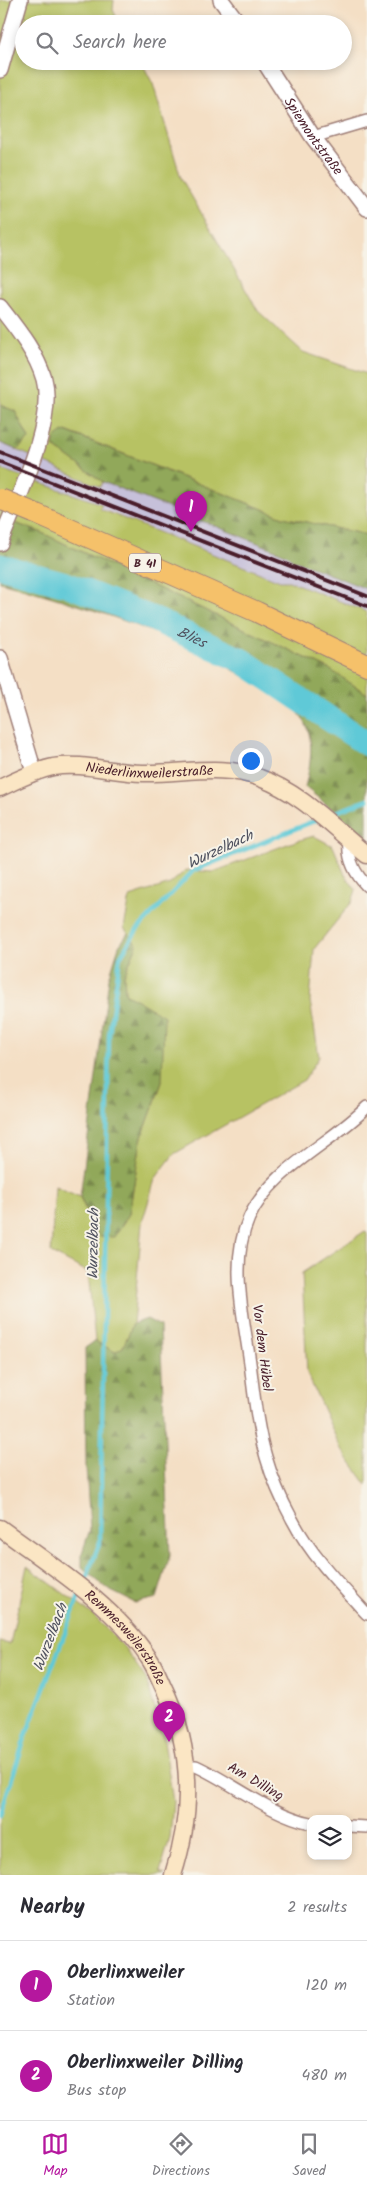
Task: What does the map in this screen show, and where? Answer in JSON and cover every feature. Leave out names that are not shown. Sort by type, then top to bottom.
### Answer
[{"type":"highway","name":"B 41","points":[[0,499],[256,612],[367,665]]},
{"type":"highway","points":[[256,612],[367,653]]},
{"type":"highway","points":[[256,612],[367,680]]},
{"type":"main road","name":"Niederlinxweilerstraße","points":[[0,788],[34,772],[53,767],[67,766],[145,774],[214,770],[238,771],[276,785],[304,802],[367,855]]},
{"type":"main road","name":"Remmesweilerstraße","points":[[0,1528],[93,1598],[124,1628],[149,1657],[170,1700],[181,1734],[186,1766],[187,1818],[183,1844],[173,1875]]},
{"type":"street","points":[[16,15],[20,0]]},
{"type":"street","points":[[221,0],[232,15]]},
{"type":"street","points":[[0,70],[15,18]]},
{"type":"street","name":"Spiemontstraße","points":[[270,70],[313,137],[367,208]]},
{"type":"street","points":[[313,137],[367,121]]},
{"type":"street","points":[[0,307],[34,355],[44,379],[46,400],[40,440],[0,543]]},
{"type":"street","points":[[0,658],[34,772]]},
{"type":"street","points":[[349,840],[351,865],[359,878],[367,886]]},
{"type":"street","name":"Vor dem Hübel","points":[[367,1107],[307,1155],[263,1196],[250,1218],[243,1240],[240,1262],[240,1287],[255,1403],[265,1455],[277,1490],[292,1521],[308,1546],[367,1614]]},
{"type":"street","name":"Am Dilling","points":[[186,1766],[196,1766],[279,1812],[307,1822]]},
{"type":"street","points":[[352,1826],[367,1827]]},
{"type":"shaded area","points":[[0,443],[100,487],[103,482],[286,554],[293,560],[367,589],[367,612],[289,581],[280,581],[100,508],[101,504],[0,469]]},
{"type":"green space","points":[[0,0],[114,0],[113,10],[116,15],[15,15],[15,70],[146,70],[153,84],[181,178],[258,311],[303,352],[367,374],[367,535],[283,517],[66,431],[53,446],[103,482],[100,487],[17,450],[29,439],[15,412],[0,405]]},
{"type":"green space","points":[[0,405],[15,411],[29,439],[17,450],[0,443]]},
{"type":"green space","points":[[65,431],[283,517],[367,535],[367,589],[293,560],[286,554],[103,482],[53,446],[55,438]]},
{"type":"green space","points":[[0,469],[102,504],[100,509],[280,581],[289,581],[367,612],[367,694],[329,669],[40,532],[0,518]]},
{"type":"green space","points":[[0,518],[40,532],[329,669],[367,694],[367,838],[305,787],[309,768],[310,738],[308,728],[294,708],[236,672],[172,640],[103,613],[0,582]]},
{"type":"green space","points":[[314,836],[333,846],[345,875],[356,890],[352,902],[314,949],[310,1001],[319,1057],[304,1080],[174,1154],[155,1179],[142,1223],[133,1324],[123,1347],[115,1352],[95,1341],[88,1272],[51,1253],[55,1186],[80,1197],[92,1224],[129,1214],[141,1140],[162,1082],[139,1002],[125,993],[124,975],[137,945],[124,928],[130,897],[170,884],[186,870],[213,872]]},
{"type":"green space","points":[[128,933],[137,945],[124,975],[125,993],[164,1016],[162,1082],[141,1140],[129,1214],[114,1237],[99,1236],[80,1197],[109,978],[119,946]]},
{"type":"green space","points":[[365,1231],[367,1233],[367,1485],[341,1449],[307,1373],[302,1273]]},
{"type":"green space","points":[[147,1319],[160,1326],[170,1556],[157,1598],[135,1603],[107,1589],[82,1567],[82,1553],[90,1529],[86,1467],[85,1348],[95,1341],[115,1352],[123,1347],[133,1324]]},
{"type":"green space","points":[[27,1566],[93,1615],[124,1647],[146,1679],[164,1740],[173,1802],[170,1838],[160,1872],[165,1875],[0,1875],[0,1642],[10,1644]]},
{"type":"waterway","name":"Blies","points":[[0,566],[66,584],[151,618],[241,660],[367,744]]},
{"type":"waterway","name":"Wurzelbach","points":[[326,816],[367,800]]},
{"type":"waterway","name":"Wurzelbach","points":[[0,1815],[27,1732],[100,1542],[109,1035],[120,957],[137,930],[193,871],[319,819]]},
{"type":"railway","points":[[0,452],[367,596]]},
{"type":"railway","points":[[0,462],[367,606]]},
{"type":"place","name":"Oberlinxweiler","points":[[191,532]]},
{"type":"place","name":"Oberlinxweiler Dilling","points":[[169,1742]]}]
